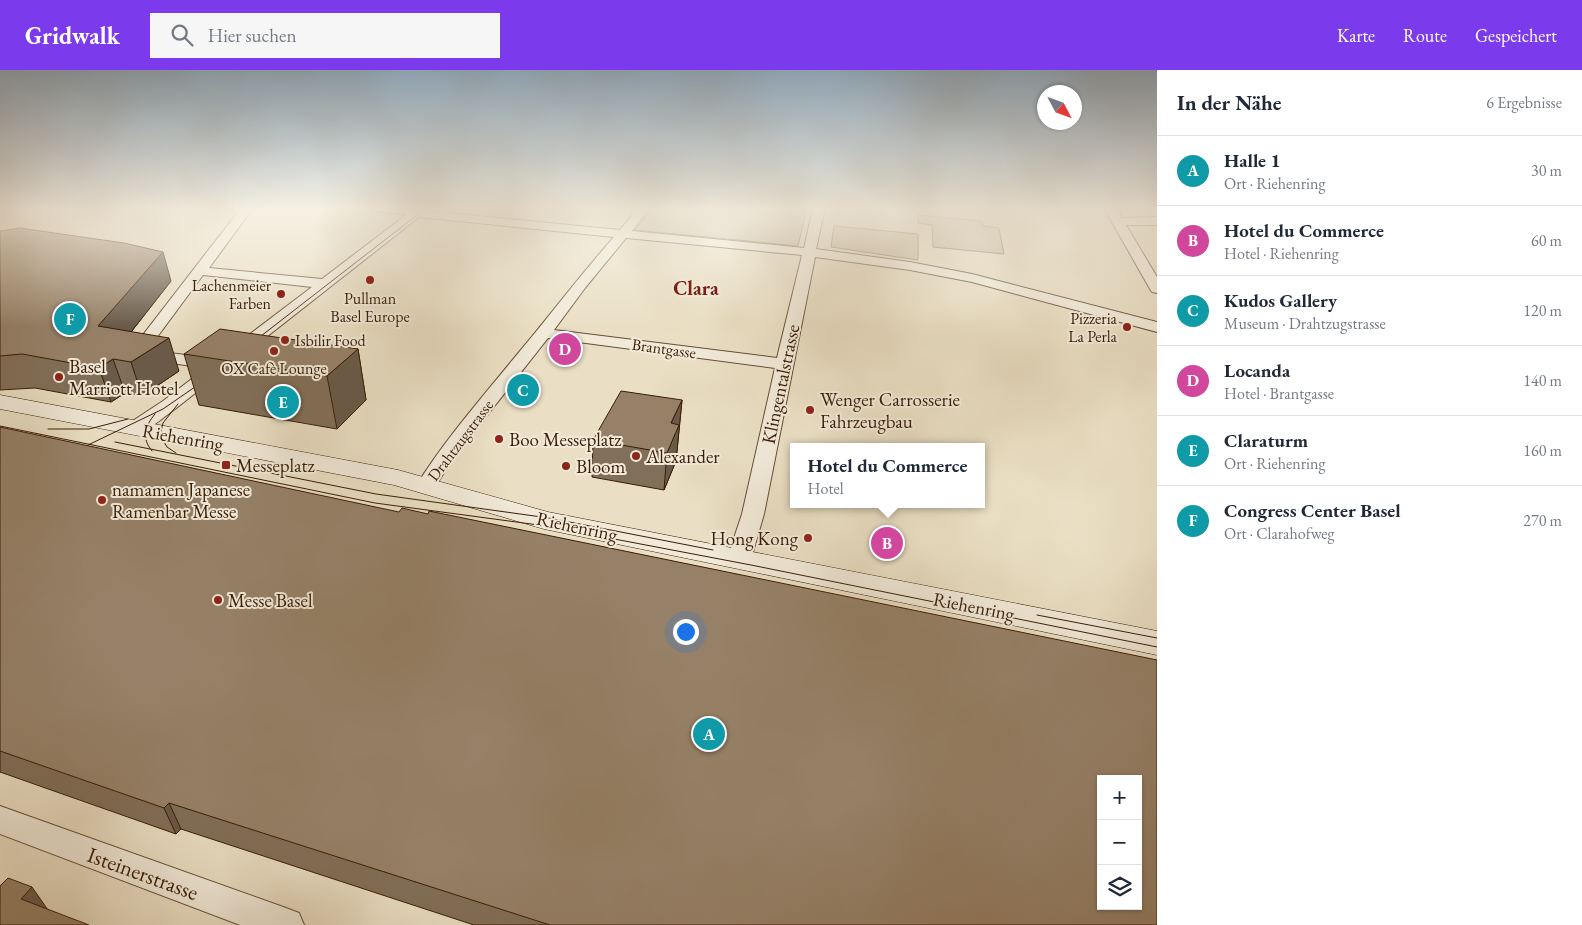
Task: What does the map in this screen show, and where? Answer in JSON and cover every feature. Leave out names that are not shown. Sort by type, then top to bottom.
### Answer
[{"type":"main road","name":"Riehenring","points":[[0,402],[389,476],[544,520],[1157,643]]},
{"type":"street","points":[[218,248],[140,349],[150,355],[220,365]]},
{"type":"street","points":[[135,428],[169,405],[371,248]]},
{"type":"street","name":"Drahtzugstrasse","points":[[426,486],[444,458],[544,332],[558,311],[612,248]]},
{"type":"street","points":[[769,248],[911,266],[989,283],[1157,327]]},
{"type":"street","name":"Klingentalstrasse","points":[[739,559],[753,514],[809,248]]},
{"type":"street","points":[[1132,248],[1157,290]]},
{"type":"street","points":[[201,271],[324,284]]},
{"type":"street","name":"Brantgasse","points":[[544,332],[784,364]]},
{"type":"street","name":"Isteinerstrasse","points":[[0,820],[286,925]]},
{"type":"shaded area","points":[[837,248],[918,248],[918,260]]},
{"type":"shaded area","points":[[942,248],[1003,248],[1004,254]]},
{"type":"building","points":[[0,248],[145,248],[163,252],[98,326],[169,338],[131,362],[113,359],[99,368],[22,354],[0,356]]},
{"type":"building","points":[[220,329],[358,349],[327,376],[184,354]]},
{"type":"building","points":[[621,391],[682,400],[671,423],[679,425],[667,453],[593,440]]},
{"type":"building","points":[[0,427],[399,512],[402,508],[428,514],[429,511],[1157,660],[1157,925],[550,925],[169,803],[164,808],[0,751]]},
{"type":"building","points":[[8,878],[32,887],[21,899],[89,925],[0,925],[0,886]]},
{"type":"tram line","points":[[252,343],[375,248]]},
{"type":"tram line","points":[[89,444],[163,409],[205,380]]},
{"type":"tram line","points":[[176,453],[167,447],[160,435],[163,423],[178,404]]},
{"type":"tram line","points":[[151,449],[145,437],[149,423],[155,414]]},
{"type":"tram line","points":[[48,429],[89,429],[128,419]]},
{"type":"tram line","points":[[0,426],[89,444]]},
{"type":"tram line","points":[[115,442],[151,449]]},
{"type":"tram line","points":[[89,444],[375,503],[546,526],[751,565],[1157,647]]},
{"type":"tram line","points":[[151,449],[376,494],[549,518],[713,550]]},
{"type":"tram line","points":[[1037,615],[1157,638]]},
{"type":"place","name":"Pullman Basel Europe","points":[[370,280]]},
{"type":"place","name":"Lachenmeier Farben","points":[[281,294]]},
{"type":"place","name":"Congress Center Basel","points":[[70,319]]},
{"type":"place","name":"Pizzeria La Perla","points":[[1127,327]]},
{"type":"place","name":"Isbilir Food","points":[[285,340]]},
{"type":"place","name":"Locanda","points":[[565,349]]},
{"type":"place","name":"OX Cafè Lounge","points":[[274,351]]},
{"type":"place","name":"Basel Marriott Hotel","points":[[59,377]]},
{"type":"place","name":"Kudos Gallery","points":[[523,390]]},
{"type":"place","name":"Claraturm","points":[[283,402]]},
{"type":"place","name":"Wenger Carrosserie Fahrzeugbau","points":[[810,410]]},
{"type":"place","name":"Boo Messeplatz","points":[[499,439]]},
{"type":"place","name":"Alexander","points":[[636,456]]},
{"type":"place","name":"Messeplatz","points":[[226,465]]},
{"type":"place","name":"Bloom","points":[[566,466]]},
{"type":"place","name":"namamen Japanese Ramenbar Messe","points":[[102,500]]},
{"type":"place","name":"Hong Kong","points":[[808,538]]},
{"type":"place","name":"Hotel du Commerce","points":[[887,543]]},
{"type":"place","name":"Messe Basel","points":[[218,600]]},
{"type":"place","name":"Halle 1","points":[[709,734]]},
{"type":"district","name":"Clara","points":[[696,288]]}]
